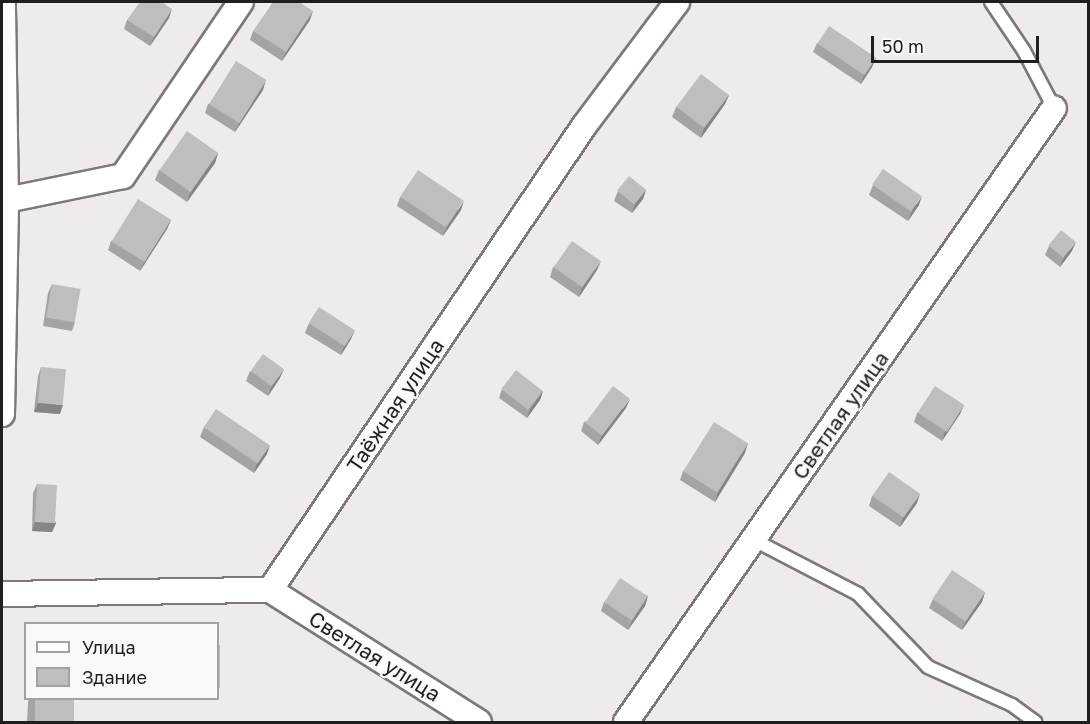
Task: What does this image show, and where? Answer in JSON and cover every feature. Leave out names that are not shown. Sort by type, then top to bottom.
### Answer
[{"type":"street","points":[[2,414],[6,200],[3,2]]},
{"type":"street","points":[[6,200],[123,176],[241,2]]},
{"type":"street","name":"Таёжная улица","points":[[270,590],[577,136],[677,2]]},
{"type":"street","name":"Светлая улица","points":[[626,723],[1054,108]]},
{"type":"street","points":[[2,594],[270,590]]},
{"type":"street","name":"Светлая улица","points":[[270,590],[479,723]]},
{"type":"lane","points":[[991,2],[1024,51],[1054,108]]},
{"type":"lane","points":[[754,540],[858,594],[928,667],[1012,705],[1035,723]]},
{"type":"building","points":[[140,2],[162,2],[172,9],[154,37],[127,20]]},
{"type":"building","points":[[273,2],[299,2],[313,11],[286,52],[253,31]]},
{"type":"building","points":[[829,26],[876,58],[865,75],[817,43]]},
{"type":"building","points":[[236,61],[267,80],[240,123],[209,104]]},
{"type":"building","points":[[701,74],[729,95],[704,128],[676,107]]},
{"type":"building","points":[[187,131],[218,153],[191,192],[159,170]]},
{"type":"building","points":[[883,169],[922,196],[911,212],[872,185]]},
{"type":"building","points":[[418,170],[464,201],[446,227],[400,197]]},
{"type":"building","points":[[629,176],[646,190],[634,205],[617,191]]},
{"type":"building","points":[[138,199],[171,220],[145,262],[112,241]]},
{"type":"building","points":[[1061,230],[1076,242],[1063,258],[1048,246]]},
{"type":"building","points":[[572,241],[601,261],[582,287],[554,267]]},
{"type":"building","points":[[52,284],[81,289],[75,323],[46,317]]},
{"type":"building","points":[[319,307],[355,330],[345,346],[309,323]]},
{"type":"building","points":[[263,354],[284,369],[272,386],[251,371]]},
{"type":"building","points":[[41,367],[66,369],[63,405],[38,403]]},
{"type":"building","points":[[516,370],[543,391],[528,410],[501,389]]},
{"type":"building","points":[[613,386],[630,399],[602,435],[585,423]]},
{"type":"building","points":[[935,386],[964,405],[947,432],[918,413]]},
{"type":"building","points":[[216,409],[270,445],[258,464],[204,427]]},
{"type":"building","points":[[714,422],[748,443],[717,492],[683,471]]},
{"type":"building","points":[[889,472],[920,494],[903,518],[872,496]]},
{"type":"building","points":[[37,484],[57,485],[55,523],[35,522]]},
{"type":"building","points":[[952,570],[985,592],[966,621],[932,599]]},
{"type":"building","points":[[620,578],[648,596],[632,620],[604,602]]},
{"type":"building","points":[[219,645],[220,688],[219,688]]},
{"type":"building","points":[[35,700],[74,700],[74,722],[35,722]]}]
